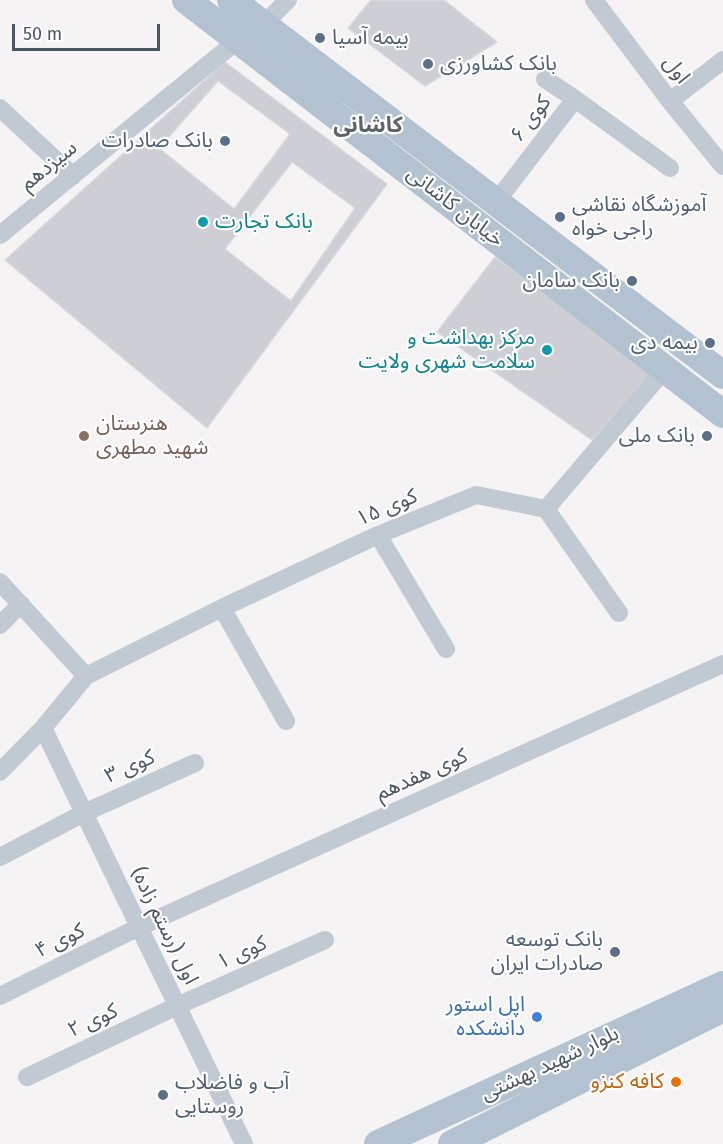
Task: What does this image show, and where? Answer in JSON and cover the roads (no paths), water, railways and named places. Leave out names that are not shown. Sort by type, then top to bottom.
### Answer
[{"type":"main road","name":"خیابان کاشانی","points":[[186,0],[723,414]]},
{"type":"main road","name":"خیابان کاشانی","points":[[231,0],[496,202],[719,364]]},
{"type":"main road","points":[[665,1024],[694,977],[723,963]]},
{"type":"main road","name":"بلوار شهید بهشتی","points":[[452,1144],[491,1136],[723,985]]},
{"type":"main road","name":"بلوار شهید بهشتی","points":[[378,1144],[665,1024],[723,1008]]},
{"type":"main road","points":[[665,1024],[723,1025]]},
{"type":"street","points":[[263,25],[288,0]]},
{"type":"street","name":"اول","points":[[594,0],[670,101],[720,156]]},
{"type":"street","name":"سیزدهم","points":[[0,235],[238,40]]},
{"type":"street","points":[[670,101],[723,60]]},
{"type":"street","points":[[545,80],[575,99]]},
{"type":"street","name":"کوی ۶","points":[[496,202],[575,99],[670,168]]},
{"type":"street","points":[[0,108],[73,176]]},
{"type":"street","points":[[620,614],[546,509],[665,369]]},
{"type":"street","name":"کوی ۱۵","points":[[86,676],[222,608],[378,535],[476,495],[546,509]]},
{"type":"street","points":[[378,535],[446,649]]},
{"type":"street","points":[[0,582],[86,676],[43,728],[0,772]]},
{"type":"street","points":[[0,625],[21,604]]},
{"type":"street","points":[[222,608],[286,721]]},
{"type":"street","name":"کوی هفدهم","points":[[140,927],[723,664]]},
{"type":"street","name":"اول (رستم زاده)","points":[[43,728],[244,1144]]},
{"type":"street","name":"کوی ۳","points":[[84,813],[195,763]]},
{"type":"street","points":[[0,857],[84,813]]},
{"type":"street","name":"کوی ۴","points":[[0,996],[140,927]]},
{"type":"street","name":"کوی ۱","points":[[177,1006],[325,940]]},
{"type":"street","name":"کوی ۲","points":[[27,1077],[177,1006]]},
{"type":"place","name":"بیمه آسیا","points":[[320,38]]},
{"type":"place","name":"بانک کشاورزی","points":[[428,64]]},
{"type":"place","name":"بانک صادرات","points":[[225,141]]},
{"type":"place","name":"آموزشگاه نقاشی راجی خواه","points":[[560,217]]},
{"type":"place","name":"بانک تجارت","points":[[203,222]]},
{"type":"place","name":"بانک سامان","points":[[632,281]]},
{"type":"place","name":"بیمه دی","points":[[710,343]]},
{"type":"place","name":"مرکز بهداشت و سلامت شهری ولایت","points":[[547,350]]},
{"type":"place","name":"هنرستان شهید مطهری","points":[[84,436]]},
{"type":"place","name":"بانک ملی","points":[[707,436]]},
{"type":"place","name":"بانک توسعه صادرات ایران","points":[[615,952]]},
{"type":"place","name":"اپل استور دانشکده","points":[[537,1017]]},
{"type":"place","name":"کافه کنزو","points":[[676,1082]]},
{"type":"place","name":"آب و فاضلاب روستایی","points":[[163,1095]]},
{"type":"district","name":"کاشانی","points":[[368,126]]}]
